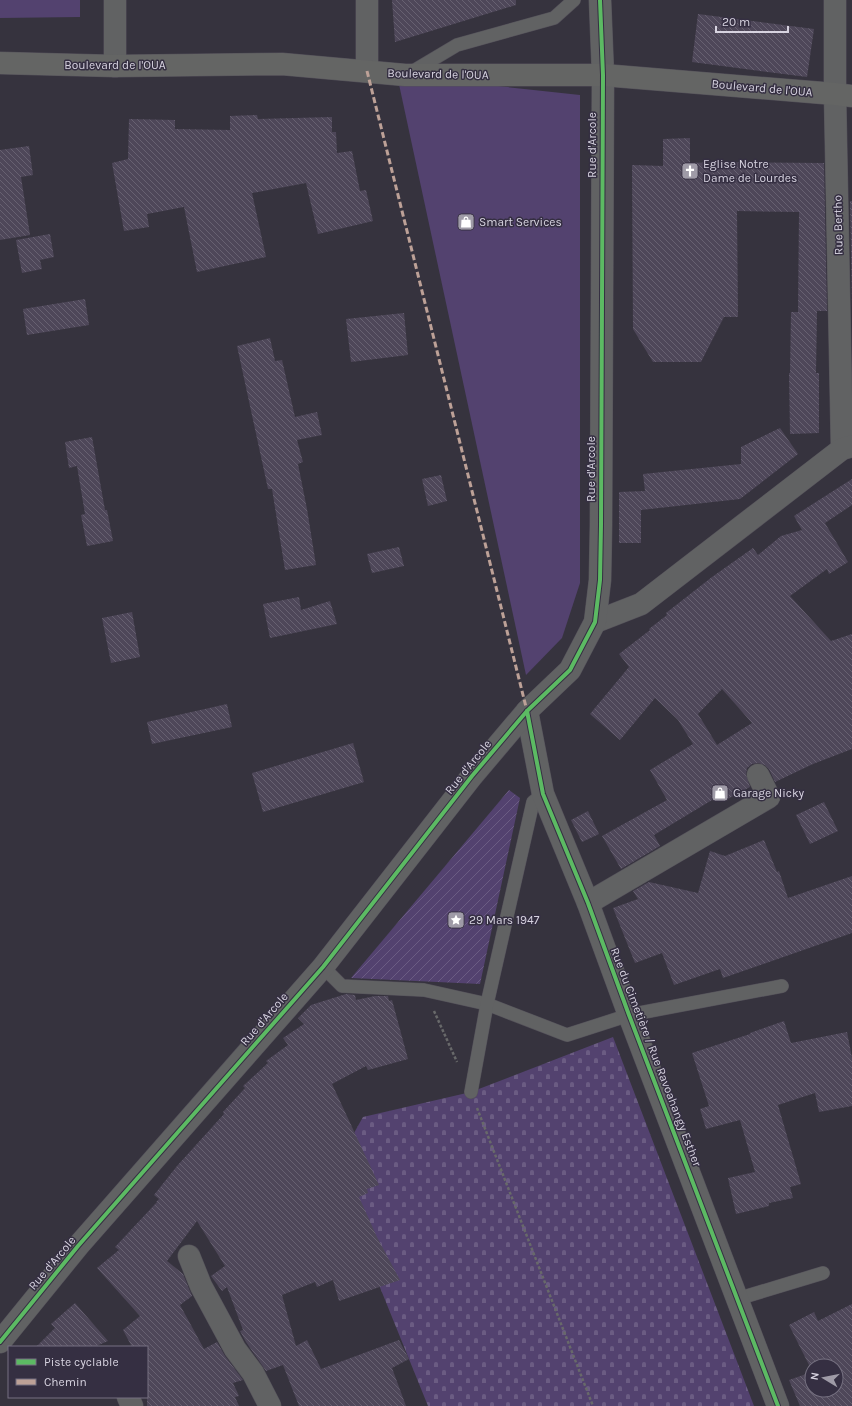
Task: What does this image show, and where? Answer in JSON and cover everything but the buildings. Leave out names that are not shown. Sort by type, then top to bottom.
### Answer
[{"type":"main road","name":"Boulevard de l'OUA","points":[[0,63],[115,66],[282,64],[367,71],[405,76],[603,75],[843,95]]},
{"type":"street","points":[[115,0],[115,66]]},
{"type":"street","points":[[367,0],[367,71]]},
{"type":"street","name":"Rue d'Arcole","points":[[0,1342],[78,1246],[323,967],[472,776],[527,711],[570,670],[595,622],[600,580],[601,525],[603,75],[600,0]]},
{"type":"street","name":"Rue Bertho","points":[[835,0],[843,95],[847,448]]},
{"type":"street","points":[[595,622],[641,604],[847,448]]},
{"type":"street","name":"Rue du Cimetière / Rue Ravoahangy Esther","points":[[527,711],[543,794],[588,903],[629,1015],[778,1406]]},
{"type":"street","points":[[588,903],[769,798],[758,775]]},
{"type":"street","points":[[189,1256],[201,1286],[235,1349],[253,1373],[270,1406]]},
{"type":"lane","points":[[405,76],[457,45],[554,18],[574,0]]},
{"type":"lane","points":[[471,1092],[487,1004],[533,802],[543,794]]},
{"type":"lane","points":[[323,967],[342,986],[424,990],[487,1004],[567,1035],[629,1015],[782,986]]},
{"type":"lane","points":[[737,1299],[823,1273]]},
{"type":"path","points":[[424,990],[471,1092],[593,1406]]},
{"type":"green space","points":[[0,0],[80,0],[80,17],[0,18]]},
{"type":"green space","points":[[397,75],[580,95],[580,583],[562,638],[526,675]]},
{"type":"green space","points":[[509,790],[520,798],[480,984],[351,978]]},
{"type":"green space","points":[[613,1037],[754,1406],[428,1406],[347,1206],[354,1133],[363,1117],[471,1092]]},
{"type":"marked path","points":[[367,71],[527,711]]},
{"type":"cycle path","points":[[0,1342],[78,1246],[323,967],[472,776],[527,711],[570,670],[595,622],[600,580],[601,525],[603,75],[600,0]]},
{"type":"cycle path","points":[[527,711],[543,794],[588,903],[629,1015],[778,1406]]},
{"type":"place","name":"Eglise Notre Dame de Lourdes","points":[[690,171]]},
{"type":"place","name":"Smart Services","points":[[466,222]]},
{"type":"place","name":"Garage Nicky","points":[[720,793]]},
{"type":"place","name":"29 Mars 1947","points":[[456,920]]}]
